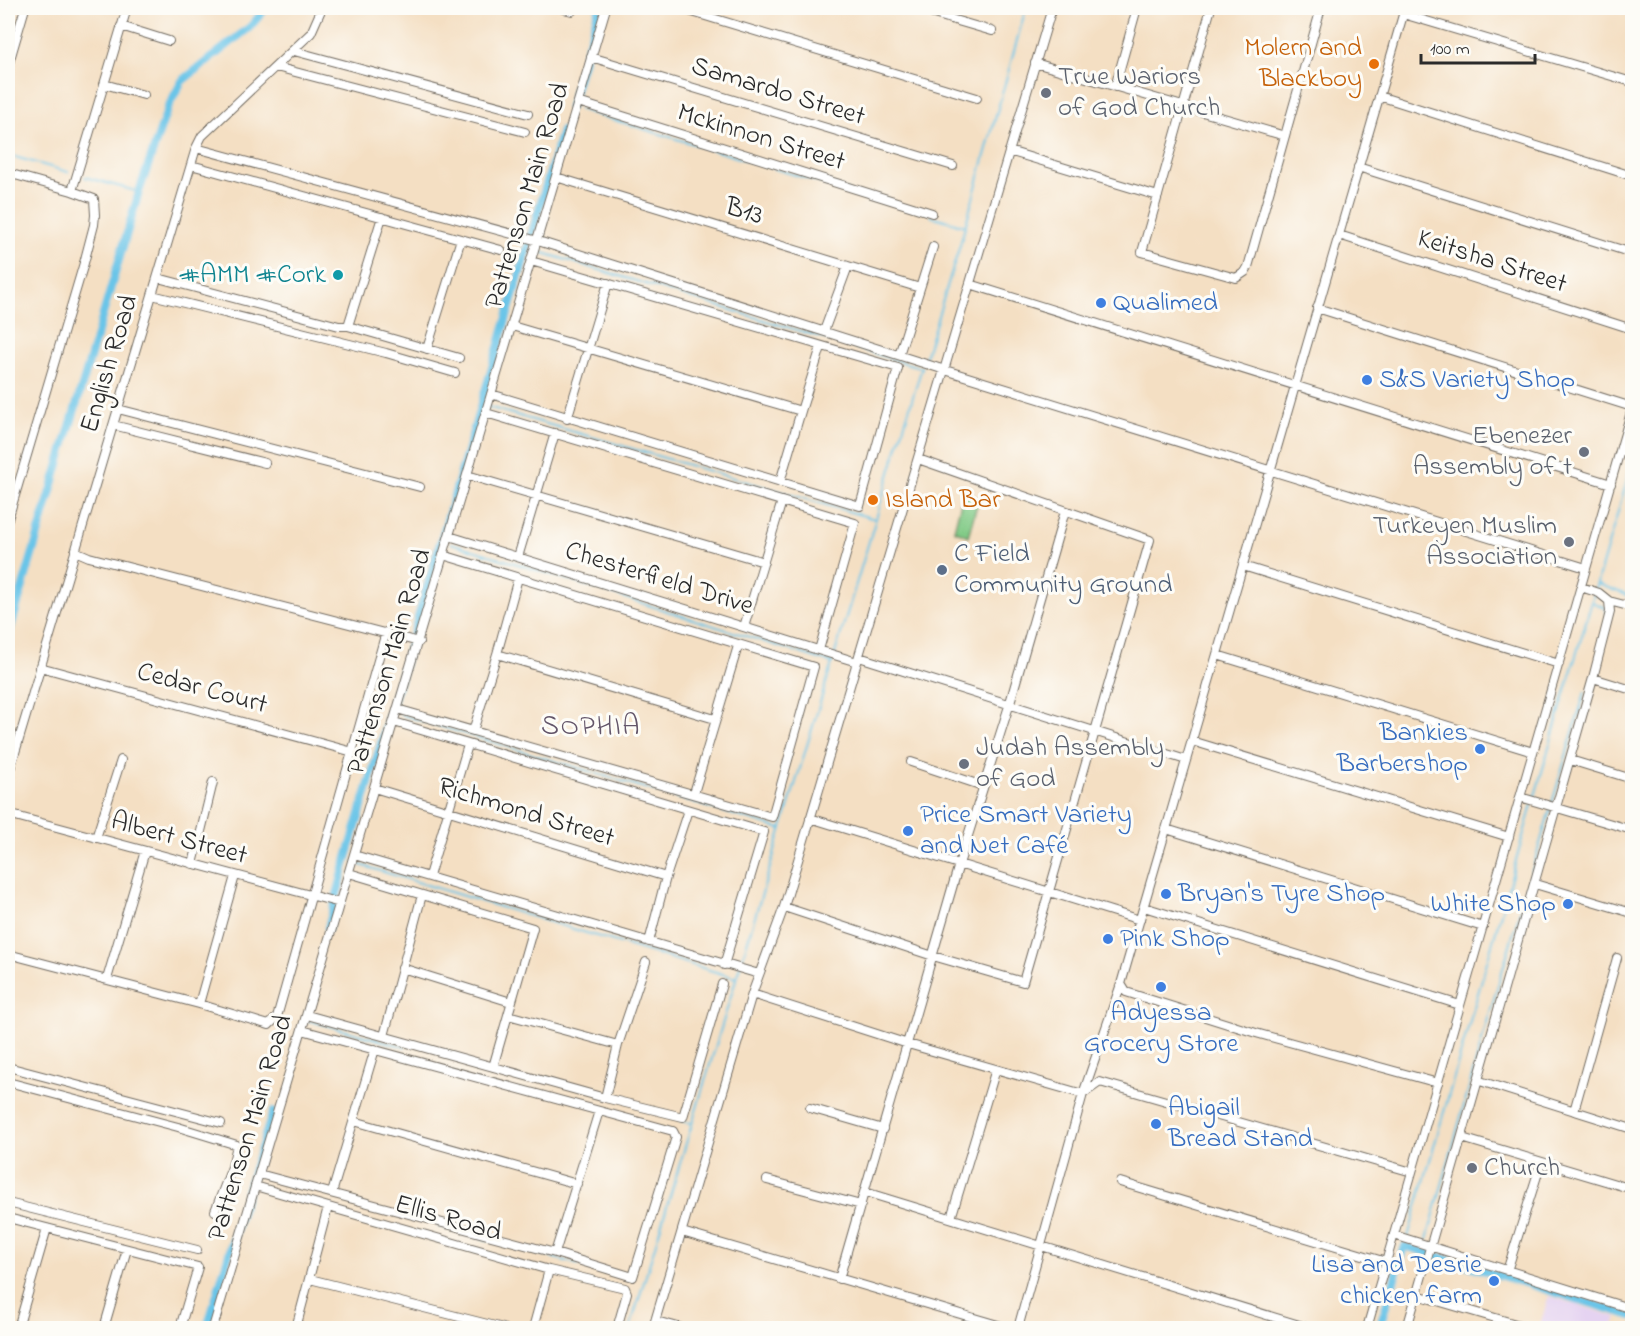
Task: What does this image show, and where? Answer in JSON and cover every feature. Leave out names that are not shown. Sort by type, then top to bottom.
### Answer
[{"type":"street","points":[[8,66],[25,8]]},
{"type":"street","points":[[72,190],[127,8]]},
{"type":"street","name":"English Road","points":[[8,776],[196,148],[202,136],[311,33],[322,8]]},
{"type":"street","points":[[560,8],[572,11]]},
{"type":"street","name":"Pattenson Main Road","points":[[213,1329],[305,1021],[335,902],[349,873],[416,641],[606,8]]},
{"type":"street","points":[[679,8],[976,98]]},
{"type":"street","points":[[914,8],[992,31]]},
{"type":"street","points":[[682,1329],[655,1325],[752,994],[784,907],[1052,8]]},
{"type":"street","points":[[1115,87],[1137,8]]},
{"type":"street","points":[[1211,8],[1142,252],[1236,278],[1248,267],[1321,8]]},
{"type":"street","points":[[1018,1329],[1083,1094],[1121,984],[1144,907],[1404,11],[1632,82]]},
{"type":"street","points":[[121,27],[169,41]]},
{"type":"street","points":[[294,51],[528,114]]},
{"type":"street","name":"Samardo Street","points":[[591,57],[953,166]]},
{"type":"street","points":[[1035,63],[1285,136]]},
{"type":"street","points":[[276,67],[525,132]]},
{"type":"street","points":[[104,84],[144,95]]},
{"type":"street","points":[[1379,96],[1632,176]]},
{"type":"street","name":"Mckinnon Street","points":[[578,102],[932,213]]},
{"type":"street","points":[[196,148],[535,241],[1586,568]]},
{"type":"street","points":[[1009,151],[1158,196]]},
{"type":"street","points":[[191,165],[501,250]]},
{"type":"street","points":[[1358,167],[1632,253]]},
{"type":"street","points":[[8,173],[72,190],[93,199],[95,205],[94,225],[84,263],[8,519]]},
{"type":"street","name":"B13","points":[[556,177],[920,288]]},
{"type":"street","points":[[348,326],[382,217]]},
{"type":"street","name":"Keitsha Street","points":[[1339,235],[1632,329]]},
{"type":"street","points":[[427,349],[461,239]]},
{"type":"street","points":[[899,355],[933,247]]},
{"type":"street","points":[[491,395],[860,506],[898,368],[608,283],[532,258]]},
{"type":"street","points":[[824,331],[848,266]]},
{"type":"street","points":[[158,278],[339,326],[348,326],[459,358]]},
{"type":"street","points":[[567,418],[608,283]]},
{"type":"street","points":[[970,284],[1611,484]]},
{"type":"street","points":[[152,295],[386,353],[455,373]]},
{"type":"street","points":[[1317,308],[1632,408],[1367,1329]]},
{"type":"street","points":[[512,326],[801,411]]},
{"type":"street","points":[[780,482],[821,346]]},
{"type":"street","points":[[118,409],[420,487]]},
{"type":"street","points":[[486,412],[855,523],[819,650]]},
{"type":"street","points":[[113,425],[260,462],[260,446]]},
{"type":"street","points":[[518,557],[555,433]]},
{"type":"street","points":[[784,907],[933,956],[1023,982],[1150,540],[918,459]]},
{"type":"street","points":[[467,474],[764,562]]},
{"type":"street","points":[[744,627],[782,501]]},
{"type":"street","points":[[839,1279],[959,864],[1009,706],[1065,511]]},
{"type":"street","name":"Chesterfield Drive","points":[[449,536],[1186,760]]},
{"type":"street","points":[[75,551],[89,557],[416,641]]},
{"type":"street","name":"Chesterfield Drive","points":[[443,555],[738,646],[814,667],[772,817],[694,794]]},
{"type":"street","points":[[1243,566],[1559,664]]},
{"type":"street","points":[[472,730],[497,654],[518,578]]},
{"type":"street","points":[[1581,587],[1599,593],[1609,601],[1632,607]]},
{"type":"street","points":[[1407,1329],[1593,678],[1610,612],[1609,601]]},
{"type":"street","points":[[8,954],[199,1004],[269,1025],[273,1023],[386,632]]},
{"type":"street","points":[[397,709],[694,794],[738,646]]},
{"type":"street","points":[[497,654],[715,719]]},
{"type":"street","points":[[1217,655],[1533,752]]},
{"type":"street","name":"Cedar Court","points":[[40,667],[353,752]]},
{"type":"street","points":[[1593,678],[1632,690]]},
{"type":"street","points":[[394,722],[468,746],[764,832],[726,965]]},
{"type":"street","points":[[1192,741],[1509,837]]},
{"type":"street","points":[[429,876],[468,746]]},
{"type":"street","points":[[96,838],[122,760]]},
{"type":"street","points":[[1570,760],[1632,778]]},
{"type":"street","points":[[911,762],[983,786]]},
{"type":"street","points":[[193,864],[213,782]]},
{"type":"street","name":"Richmond Street","points":[[374,788],[666,877]]},
{"type":"street","points":[[1520,797],[1632,830]]},
{"type":"street","points":[[649,942],[666,877],[688,810]]},
{"type":"street","name":"Albert Street","points":[[8,814],[335,902]]},
{"type":"street","points":[[810,818],[1140,920]]},
{"type":"street","points":[[1166,829],[1483,927]]},
{"type":"street","points":[[107,979],[145,851]]},
{"type":"street","points":[[354,855],[759,974]]},
{"type":"street","points":[[349,873],[533,928],[494,1067]]},
{"type":"street","points":[[199,1004],[235,876]]},
{"type":"street","points":[[1535,884],[1632,913]]},
{"type":"street","points":[[384,1036],[423,895]]},
{"type":"street","points":[[1144,907],[1460,1005]]},
{"type":"street","points":[[1574,1111],[1617,958]]},
{"type":"street","points":[[605,1098],[618,1045],[646,962]]},
{"type":"street","points":[[402,968],[511,1002]]},
{"type":"street","points":[[305,1021],[384,1036],[605,1098],[683,1117],[722,984]]},
{"type":"street","points":[[1121,984],[1126,992],[1256,1033],[1438,1083]]},
{"type":"street","points":[[752,994],[908,1044],[1083,1094]]},
{"type":"street","points":[[508,1015],[618,1045]]},
{"type":"street","points":[[259,1174],[555,1253],[633,1277],[676,1137],[674,1131],[375,1049],[305,1021]]},
{"type":"street","points":[[332,1193],[375,1049]]},
{"type":"street","points":[[8,1067],[221,1123]]},
{"type":"street","points":[[951,1218],[996,1069]]},
{"type":"street","points":[[1479,1081],[1632,1129]]},
{"type":"street","points":[[8,1082],[237,1145],[232,1167],[215,1211]]},
{"type":"street","points":[[1083,1094],[1100,1082],[1412,1172]]},
{"type":"street","points":[[149,1119],[153,1105]]},
{"type":"street","points":[[810,1108],[883,1129]]},
{"type":"street","points":[[555,1253],[599,1111]]},
{"type":"street","points":[[354,1121],[577,1184]]},
{"type":"street","points":[[1462,1137],[1632,1189]]},
{"type":"street","points":[[1507,1271],[1541,1163]]},
{"type":"street","points":[[767,1180],[861,1204]]},
{"type":"street","points":[[1120,1182],[1386,1262]]},
{"type":"street","name":"Ellis Road","points":[[255,1186],[549,1270],[625,1288],[627,1293],[617,1329]]},
{"type":"street","points":[[865,1192],[1309,1329]]},
{"type":"street","points":[[8,1203],[197,1250]]},
{"type":"street","points":[[296,1329],[328,1207]]},
{"type":"street","points":[[8,1218],[198,1267],[180,1329]]},
{"type":"street","points":[[18,1329],[47,1228]]},
{"type":"street","points":[[682,1232],[1008,1329]]},
{"type":"street","points":[[1394,1235],[1632,1309]]},
{"type":"street","points":[[104,1329],[127,1249]]},
{"type":"street","points":[[532,1329],[549,1270]]},
{"type":"street","points":[[310,1279],[503,1329]]},
{"type":"street","points":[[1418,1295],[1526,1327]]},
{"type":"shaded area","points":[[1549,1296],[1617,1317],[1613,1328],[1539,1328]]},
{"type":"green space","points":[[963,494],[979,498],[968,536],[954,530]]},
{"type":"waterway","points":[[8,637],[139,192],[168,107],[182,81],[250,27],[266,8]]},
{"type":"waterway","points":[[570,107],[599,8]]},
{"type":"waterway","points":[[924,361],[960,245],[1026,8]]},
{"type":"waterway","points":[[578,109],[848,191]]},
{"type":"waterway","points":[[328,928],[562,131]]},
{"type":"waterway","points":[[8,155],[68,172]]},
{"type":"waterway","points":[[85,177],[139,192]]},
{"type":"waterway","points":[[931,216],[965,226]]},
{"type":"waterway","points":[[537,251],[922,368]]},
{"type":"waterway","points":[[630,1328],[922,367]]},
{"type":"waterway","points":[[481,405],[875,519]]},
{"type":"waterway","points":[[1595,589],[1632,464]]},
{"type":"waterway","points":[[451,543],[832,663]]},
{"type":"waterway","points":[[1598,584],[1632,597]]},
{"type":"waterway","points":[[1534,799],[1594,594]]},
{"type":"waterway","points":[[1592,602],[1606,608],[1606,614]]},
{"type":"waterway","points":[[1426,1243],[1485,1029],[1585,692]]},
{"type":"waterway","points":[[399,714],[781,829]]},
{"type":"waterway","points":[[1408,1237],[1532,805]]},
{"type":"waterway","points":[[354,863],[736,978]]},
{"type":"waterway","points":[[307,1020],[405,1047]]},
{"type":"waterway","points":[[207,1328],[273,1112]]},
{"type":"waterway","points":[[680,1120],[692,1124]]},
{"type":"waterway","points":[[438,1226],[580,1265]]},
{"type":"waterway","points":[[1379,1328],[1405,1246],[1632,1316]]},
{"type":"place","name":"Molern and Blackboy","points":[[1374,64]]},
{"type":"place","name":"True Wariors of God Church","points":[[1046,93]]},
{"type":"place","name":"#AMM #Cork","points":[[338,275]]},
{"type":"place","name":"Qualimed","points":[[1101,303]]},
{"type":"place","name":"S&S Variety Shop","points":[[1367,380]]},
{"type":"place","name":"Ebenezer Assembly of t","points":[[1584,452]]},
{"type":"place","name":"Island Bar","points":[[873,500]]},
{"type":"place","name":"Turkeyen Muslim Association","points":[[1569,542]]},
{"type":"place","name":"C Field Community Ground","points":[[942,570]]},
{"type":"place","name":"Bankies Barbershop","points":[[1480,749]]},
{"type":"place","name":"Judah Assembly of God","points":[[964,764]]},
{"type":"place","name":"Price Smart Variety and Net Café","points":[[908,831]]},
{"type":"place","name":"Bryan's Tyre Shop","points":[[1166,894]]},
{"type":"place","name":"White Shop","points":[[1568,904]]},
{"type":"place","name":"Pink Shop","points":[[1108,939]]},
{"type":"place","name":"Adyessa Grocery Store","points":[[1161,987]]},
{"type":"place","name":"Abigail Bread Stand","points":[[1156,1124]]},
{"type":"place","name":"Church","points":[[1472,1168]]},
{"type":"place","name":"Lisa and Desrie chicken farm","points":[[1494,1281]]},
{"type":"district","name":"SOPHIA","points":[[591,727]]}]
